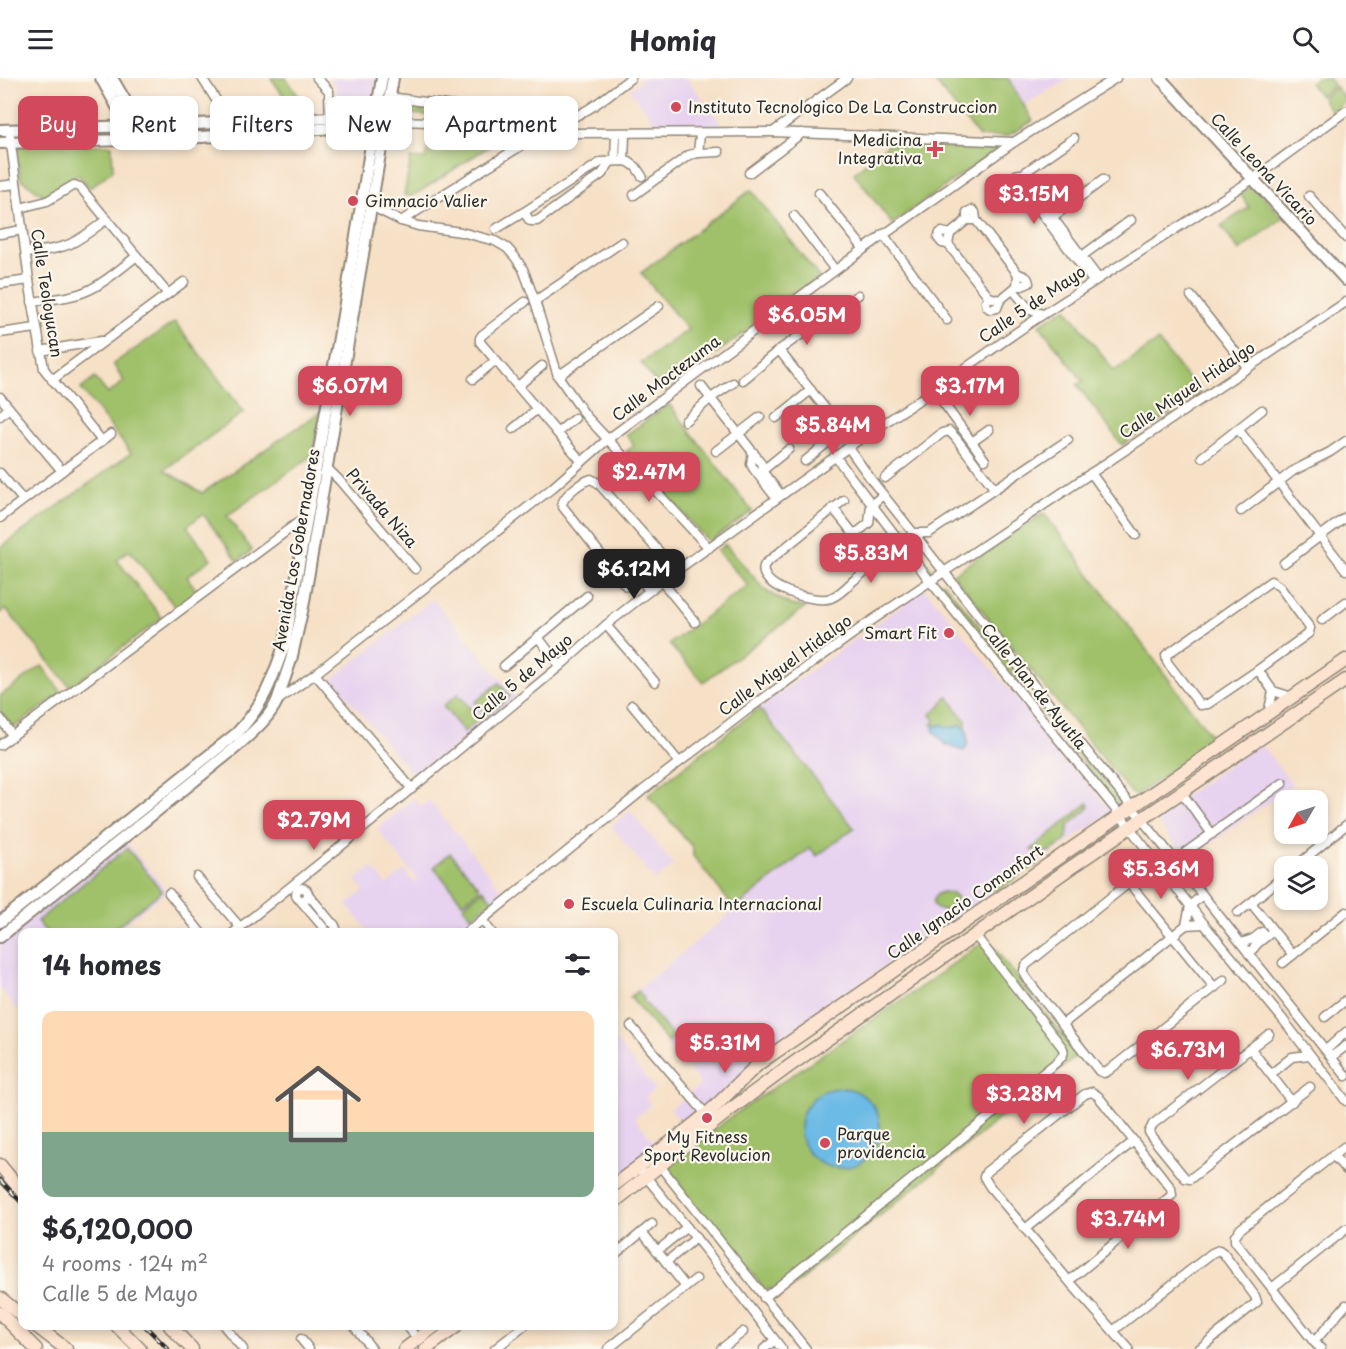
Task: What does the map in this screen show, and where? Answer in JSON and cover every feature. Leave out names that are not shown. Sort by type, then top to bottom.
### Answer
[{"type":"main road","name":"Calle Ignacio Comonfort","points":[[656,1161],[761,1062],[1346,660]]},
{"type":"main road","name":"Calle Ignacio Comonfort","points":[[618,1198],[642,1172],[656,1161],[773,1077],[1142,819],[1345,684]]},
{"type":"main road","points":[[0,1158],[18,1175]]},
{"type":"main road","points":[[0,1165],[18,1187]]},
{"type":"main road","name":"Calle Ignacio Comonfort","points":[[618,1183],[642,1172]]},
{"type":"main road","points":[[0,1298],[18,1313]]},
{"type":"main road","points":[[0,1313],[36,1349]]},
{"type":"main road","points":[[41,1330],[66,1349]]},
{"type":"main road","points":[[121,1330],[140,1349]]},
{"type":"main road","points":[[174,1330],[192,1349]]},
{"type":"main road","points":[[415,1346],[431,1330]]},
{"type":"main road","points":[[415,1346],[449,1330]]},
{"type":"street","points":[[202,78],[214,96]]},
{"type":"street","points":[[317,78],[329,91],[330,96]]},
{"type":"street","name":"Avenida Los Gobernadores","points":[[382,78],[382,96]]},
{"type":"street","name":"Avenida Los Gobernadores","points":[[390,96],[393,78]]},
{"type":"street","points":[[412,100],[559,121],[578,116],[631,78]]},
{"type":"street","points":[[773,132],[847,78]]},
{"type":"street","name":"Calle Moctezuma","points":[[278,700],[315,674],[551,489],[608,439],[883,234],[1014,142],[1116,78]]},
{"type":"street","name":"Calle Leona Vicario","points":[[1160,78],[1346,280]]},
{"type":"street","points":[[108,81],[119,96]]},
{"type":"street","points":[[108,81],[115,96]]},
{"type":"street","name":"Calle 5 de Mayo","points":[[238,928],[412,789],[606,625],[662,581],[848,447],[1030,322],[1253,179],[1346,111]]},
{"type":"street","points":[[412,122],[469,123],[576,133],[773,132],[1014,142]]},
{"type":"street","points":[[6,143],[172,138],[326,124]]},
{"type":"street","points":[[5,130],[110,127]]},
{"type":"street","name":"Calle Teoloyucan","points":[[5,130],[20,208],[32,302],[44,369],[102,441]]},
{"type":"street","points":[[749,173],[802,133]]},
{"type":"street","points":[[524,213],[530,221],[537,221],[602,174],[617,161],[620,134]]},
{"type":"street","points":[[698,153],[700,134]]},
{"type":"street","points":[[1074,138],[1021,175],[1095,280]]},
{"type":"street","name":"Avenida Los Gobernadores","points":[[0,922],[237,733],[258,708],[271,684],[285,643],[308,515],[326,441],[376,150]]},
{"type":"street","points":[[401,221],[514,150]]},
{"type":"street","points":[[634,195],[689,155],[719,152]]},
{"type":"street","points":[[496,229],[601,162],[617,161],[633,164],[642,176]]},
{"type":"street","points":[[1050,219],[1103,180]]},
{"type":"street","points":[[0,186],[16,184]]},
{"type":"street","points":[[20,208],[47,201],[74,185],[80,187],[168,294]]},
{"type":"street","points":[[819,193],[864,249]]},
{"type":"street","points":[[1309,196],[1346,238]]},
{"type":"street","points":[[366,203],[401,221],[495,241],[515,256],[523,269],[535,301],[558,376],[586,416],[709,548]]},
{"type":"street","points":[[794,216],[835,270]]},
{"type":"street","points":[[26,254],[68,245],[107,219]]},
{"type":"street","points":[[1015,287],[1000,300],[989,297],[948,244],[950,234],[971,220],[1018,274],[1015,287],[1030,310],[1030,322]]},
{"type":"street","points":[[1079,257],[1131,220]]},
{"type":"street","points":[[0,234],[22,230]]},
{"type":"street","points":[[883,234],[947,320]]},
{"type":"street","points":[[535,301],[622,242]]},
{"type":"street","points":[[32,302],[89,290],[137,256]]},
{"type":"street","points":[[0,284],[29,280]]},
{"type":"street","points":[[52,380],[184,282]]},
{"type":"street","points":[[743,380],[779,350],[858,295]]},
{"type":"street","points":[[1191,296],[1248,368]]},
{"type":"street","points":[[525,302],[482,335],[480,342],[582,462]]},
{"type":"street","name":"Calle Miguel Hidalgo","points":[[472,928],[750,708],[868,623],[1346,302]]},
{"type":"street","points":[[558,376],[659,306]]},
{"type":"street","points":[[1030,310],[1043,314]]},
{"type":"street","points":[[0,333],[36,328]]},
{"type":"street","points":[[40,351],[105,340]]},
{"type":"street","points":[[779,350],[842,429],[848,447]]},
{"type":"street","points":[[473,379],[496,360]]},
{"type":"street","points":[[518,386],[542,366]]},
{"type":"street","points":[[685,421],[733,383]]},
{"type":"street","points":[[701,386],[753,452],[778,497]]},
{"type":"street","points":[[776,418],[811,390]]},
{"type":"street","points":[[934,390],[985,460]]},
{"type":"street","points":[[0,397],[62,471]]},
{"type":"street","points":[[0,416],[9,408]]},
{"type":"street","points":[[513,429],[537,409]]},
{"type":"street","points":[[1202,457],[1262,410]]},
{"type":"street","points":[[716,451],[760,417]]},
{"type":"street","points":[[557,433],[575,418]]},
{"type":"street","points":[[805,461],[842,429]]},
{"type":"street","points":[[1239,429],[1346,570]]},
{"type":"street","points":[[972,442],[989,430]]},
{"type":"street","points":[[885,478],[942,433],[949,431],[994,488]]},
{"type":"street","points":[[0,518],[111,434]]},
{"type":"street","points":[[831,440],[848,447]]},
{"type":"street","points":[[914,533],[929,533],[1068,440]]},
{"type":"street","name":"Avenida Los Gobernadores","points":[[0,937],[234,748],[262,722],[275,706],[294,647],[327,468],[326,441]]},
{"type":"street","points":[[1241,511],[1303,464],[1330,452],[1346,441]]},
{"type":"street","name":"Calle Plan de Ayutla","points":[[848,447],[873,482],[1032,683],[1346,1076]]},
{"type":"street","points":[[762,471],[789,449]]},
{"type":"street","points":[[753,452],[751,464],[753,468],[778,497]]},
{"type":"street","name":"Calle Plan de Ayutla","points":[[835,456],[861,493],[1346,1101]]},
{"type":"street","name":"Privada Niza","points":[[327,468],[415,569]]},
{"type":"street","points":[[0,473],[23,500]]},
{"type":"street","points":[[1090,473],[1136,535]]},
{"type":"street","points":[[649,591],[641,580],[630,587],[626,586],[563,507],[564,498],[586,481],[591,479],[598,483],[662,555],[663,563],[654,572],[695,622]]},
{"type":"street","points":[[861,493],[873,482]]},
{"type":"street","points":[[869,523],[871,505],[884,495]]},
{"type":"street","points":[[844,500],[765,564],[763,568],[765,577],[776,586],[797,596],[822,600],[840,592],[876,562],[887,556]]},
{"type":"street","points":[[833,508],[876,562]]},
{"type":"street","points":[[0,745],[308,515]]},
{"type":"street","points":[[1284,563],[1346,517]]},
{"type":"street","points":[[854,535],[869,523],[886,524]]},
{"type":"street","points":[[927,550],[929,533]]},
{"type":"street","points":[[1271,581],[1280,587],[1310,628],[1309,633],[1258,670],[1208,704],[1200,705],[1167,662],[1166,655],[1271,581]]},
{"type":"street","points":[[504,666],[587,596]]},
{"type":"street","points":[[1322,620],[1346,602]]},
{"type":"street","points":[[606,625],[655,682]]},
{"type":"street","points":[[538,637],[560,666]]},
{"type":"street","points":[[1258,670],[1274,691],[1292,697]]},
{"type":"street","points":[[315,674],[412,789]]},
{"type":"street","name":"Calle Plan de Ayutla","points":[[1020,692],[1032,683]]},
{"type":"street","points":[[1268,714],[1274,691]]},
{"type":"street","name":"Calle Plan de Ayutla","points":[[1029,704],[1041,694]]},
{"type":"street","points":[[632,705],[680,762]]},
{"type":"street","points":[[0,718],[12,735]]},
{"type":"street","points":[[1186,852],[1283,783]]},
{"type":"street","points":[[1182,793],[1212,834]]},
{"type":"street","points":[[125,821],[133,830]]},
{"type":"street","points":[[1308,856],[1346,825]]},
{"type":"street","points":[[1140,874],[1026,965],[1024,969],[1023,974],[1098,1071],[1104,1073],[1224,980]]},
{"type":"street","points":[[1173,885],[1186,874]]},
{"type":"street","points":[[196,877],[234,928]]},
{"type":"street","points":[[1129,883],[1214,987]]},
{"type":"street","points":[[1238,913],[1274,884]]},
{"type":"street","points":[[322,928],[297,897],[299,888],[305,889],[334,928]]},
{"type":"street","points":[[169,893],[197,928]]},
{"type":"street","points":[[1186,925],[1190,906],[1202,895]]},
{"type":"street","points":[[1251,903],[1293,955]]},
{"type":"street","points":[[1283,963],[1346,912]]},
{"type":"street","points":[[482,920],[488,928]]},
{"type":"street","points":[[1063,1024],[1186,925],[1204,924]]},
{"type":"street","points":[[1249,954],[1255,942],[1271,929]]},
{"type":"street","points":[[764,1298],[1063,1055],[1062,1047],[975,935]]},
{"type":"street","points":[[1241,943],[1255,942]]},
{"type":"street","points":[[1270,1005],[1283,995]]},
{"type":"street","points":[[1325,1017],[1342,1003],[1346,1015]]},
{"type":"street","points":[[1281,1017],[1293,1008]]},
{"type":"street","points":[[632,1026],[706,1114]]},
{"type":"street","points":[[1328,1054],[1346,1032]]},
{"type":"street","points":[[1269,1034],[1153,1124],[1149,1132],[1151,1136],[1185,1178],[1190,1179],[1310,1087]]},
{"type":"street","points":[[1271,1074],[1292,1057],[1298,1041]]},
{"type":"street","points":[[1328,1054],[1346,1046]]},
{"type":"street","points":[[1251,1049],[1292,1102]]},
{"type":"street","points":[[1292,1057],[1309,1055]]},
{"type":"street","points":[[1068,1281],[1172,1195],[1171,1188],[1098,1096],[1092,1092],[1089,1092],[986,1172],[984,1180],[1068,1281],[1128,1349]]},
{"type":"street","points":[[1025,1229],[1134,1141]]},
{"type":"street","points":[[1344,1147],[1239,1230],[1235,1241],[1318,1346],[1346,1305]]},
{"type":"street","points":[[1333,1155],[1346,1170]]},
{"type":"street","points":[[656,1161],[806,1349]]},
{"type":"street","points":[[642,1172],[708,1252],[782,1349]]},
{"type":"street","points":[[657,1251],[704,1222]]},
{"type":"street","points":[[618,1252],[652,1224]]},
{"type":"street","points":[[1272,1288],[1346,1230]]},
{"type":"street","points":[[642,1232],[686,1287]]},
{"type":"street","points":[[666,1262],[691,1232]]},
{"type":"street","points":[[708,1252],[720,1243]]},
{"type":"street","points":[[1113,1331],[1212,1253],[1219,1250],[1257,1300],[1255,1305],[1199,1349]]},
{"type":"street","points":[[608,1349],[696,1280]]},
{"type":"street","points":[[227,1330],[243,1349]]},
{"type":"street","points":[[357,1330],[372,1349]]},
{"type":"street","points":[[409,1330],[415,1346]]},
{"type":"street","points":[[495,1349],[519,1330]]},
{"type":"street","points":[[721,1349],[743,1332]]},
{"type":"street","points":[[301,1339],[309,1349]]},
{"type":"street","points":[[764,1349],[775,1340]]},
{"type":"street","points":[[731,1341],[738,1349]]},
{"type":"shaded area","points":[[330,78],[377,78],[374,96],[336,96],[337,88]]},
{"type":"shaded area","name":"Instituto Tecnologico De La Construccion","points":[[639,78],[686,78],[722,124],[717,128],[659,128],[630,90],[641,81]]},
{"type":"shaded area","points":[[1008,78],[1070,78],[1024,105]]},
{"type":"shaded area","points":[[925,589],[1112,812],[777,1040],[717,1103],[618,1186],[618,1044],[655,1089],[645,1097],[651,1105],[635,1118],[658,1147],[685,1127],[671,1109],[701,1084],[629,997],[810,848],[818,856],[854,828],[759,708]]},
{"type":"shaded area","points":[[433,599],[516,697],[415,778],[332,679]]},
{"type":"shaded area","points":[[1260,744],[1293,785],[1286,790],[1274,790],[1274,798],[1187,860],[1154,817]]},
{"type":"shaded area","points":[[414,798],[421,807],[429,800],[506,895],[470,924],[466,919],[455,928],[366,928],[347,905],[364,890],[356,880],[372,867],[387,885],[405,870],[415,883],[418,880],[377,829]]},
{"type":"shaded area","points":[[630,811],[674,865],[655,880],[611,826]]},
{"type":"shaded area","points":[[126,842],[167,891],[119,928],[18,928],[17,1010],[0,989],[0,942]]},
{"type":"green space","points":[[271,78],[286,78],[299,96],[284,96]]},
{"type":"green space","points":[[932,78],[1008,78],[1033,121],[1007,136],[979,137]]},
{"type":"green space","points":[[1316,78],[1328,78],[1334,86],[1320,96],[1310,83]]},
{"type":"green space","points":[[1336,87],[1346,101],[1332,112],[1322,98]]},
{"type":"green space","points":[[412,106],[424,108],[424,115],[412,114]]},
{"type":"green space","points":[[889,144],[996,150],[892,224],[854,173]]},
{"type":"green space","points":[[18,145],[18,150],[98,150],[98,145],[110,145],[113,170],[90,188],[78,175],[46,197],[21,179],[15,148]]},
{"type":"green space","points":[[428,150],[483,150],[413,196],[404,195],[411,158],[426,159]]},
{"type":"green space","points":[[1253,184],[1283,218],[1239,251],[1221,226],[1249,207],[1240,194]]},
{"type":"green space","points":[[751,190],[819,277],[663,393],[641,363],[688,330],[641,273]]},
{"type":"green space","points":[[1066,308],[1114,371],[1158,341],[1200,394],[1122,445],[1077,385],[1083,381],[1039,325]]},
{"type":"green space","points":[[175,322],[244,412],[164,470],[202,493],[320,412],[313,455],[227,516],[252,550],[238,561],[203,514],[187,526],[211,559],[187,577],[197,591],[176,608],[129,550],[117,560],[162,618],[70,687],[6,609],[0,613],[0,548],[131,453],[81,389],[95,378],[108,394],[124,381],[113,364]]},
{"type":"green space","points":[[669,404],[752,511],[709,542],[626,452],[634,445],[626,435]]},
{"type":"green space","points":[[880,507],[883,507],[932,569],[932,573],[929,573]]},
{"type":"green space","points":[[1044,513],[1215,741],[1135,796],[953,574]]},
{"type":"green space","points":[[725,544],[766,591],[791,605],[806,607],[703,682],[669,644],[748,585],[717,551]]},
{"type":"green space","points":[[940,582],[944,583],[1023,680],[1023,683],[1018,683],[939,586]]},
{"type":"green space","points":[[42,666],[62,693],[13,728],[0,710],[0,696]]},
{"type":"green space","points":[[499,683],[510,697],[486,716],[475,702]]},
{"type":"green space","points":[[458,694],[479,719],[464,732],[443,706]]},
{"type":"green space","points":[[947,696],[966,720],[966,728],[963,726],[947,728],[941,725],[935,727],[931,724],[935,723],[931,716],[932,713],[941,706]]},
{"type":"green space","points":[[1038,703],[1042,703],[1122,801],[1121,805],[1117,804],[1037,706]]},
{"type":"green space","points":[[759,708],[854,828],[817,856],[810,848],[735,909],[693,856],[693,848],[648,795]]},
{"type":"green space","points":[[1088,803],[1087,810],[1069,825],[1064,842],[1047,852],[1031,850]]},
{"type":"green space","points":[[127,848],[162,891],[115,928],[43,928],[37,921]]},
{"type":"green space","points":[[450,853],[479,886],[479,890],[464,902],[434,867]]},
{"type":"green space","points":[[1033,861],[1039,863],[995,892],[992,888],[1025,864]]},
{"type":"green space","points":[[483,889],[493,900],[472,917],[463,906]]},
{"type":"green space","points":[[942,892],[957,897],[958,904],[953,910],[937,909],[933,904],[935,896]]},
{"type":"green space","name":"Parque providencia","points":[[987,939],[1078,1055],[777,1299],[769,1289],[766,1291],[665,1169],[732,1116]]},
{"type":"green space","points":[[638,991],[674,1038],[668,1043],[630,997]]},
{"type":"water","points":[[961,724],[966,728],[967,737],[967,746],[964,751],[945,744],[933,730],[933,727],[939,725],[956,727]]},
{"type":"water","points":[[840,1088],[855,1091],[868,1100],[877,1113],[880,1128],[877,1143],[868,1156],[855,1165],[840,1168],[825,1165],[812,1156],[803,1143],[800,1128],[803,1113],[812,1100],[825,1091]]},
{"type":"railway","points":[[0,1180],[18,1199]]},
{"type":"railway","points":[[149,1330],[168,1349]]},
{"type":"place","name":"Instituto Tecnologico De La Construccion","points":[[676,107]]},
{"type":"place","name":"Medicina Integrativa","points":[[935,149]]},
{"type":"place","name":"Gimnacio Valier","points":[[353,201]]},
{"type":"place","name":"Smart Fit","points":[[949,633]]},
{"type":"place","name":"Escuela Culinaria Internacional","points":[[569,904]]},
{"type":"place","name":"My Fitness Sport Revolucion","points":[[707,1118]]},
{"type":"place","name":"Parque providencia","points":[[825,1143]]}]
